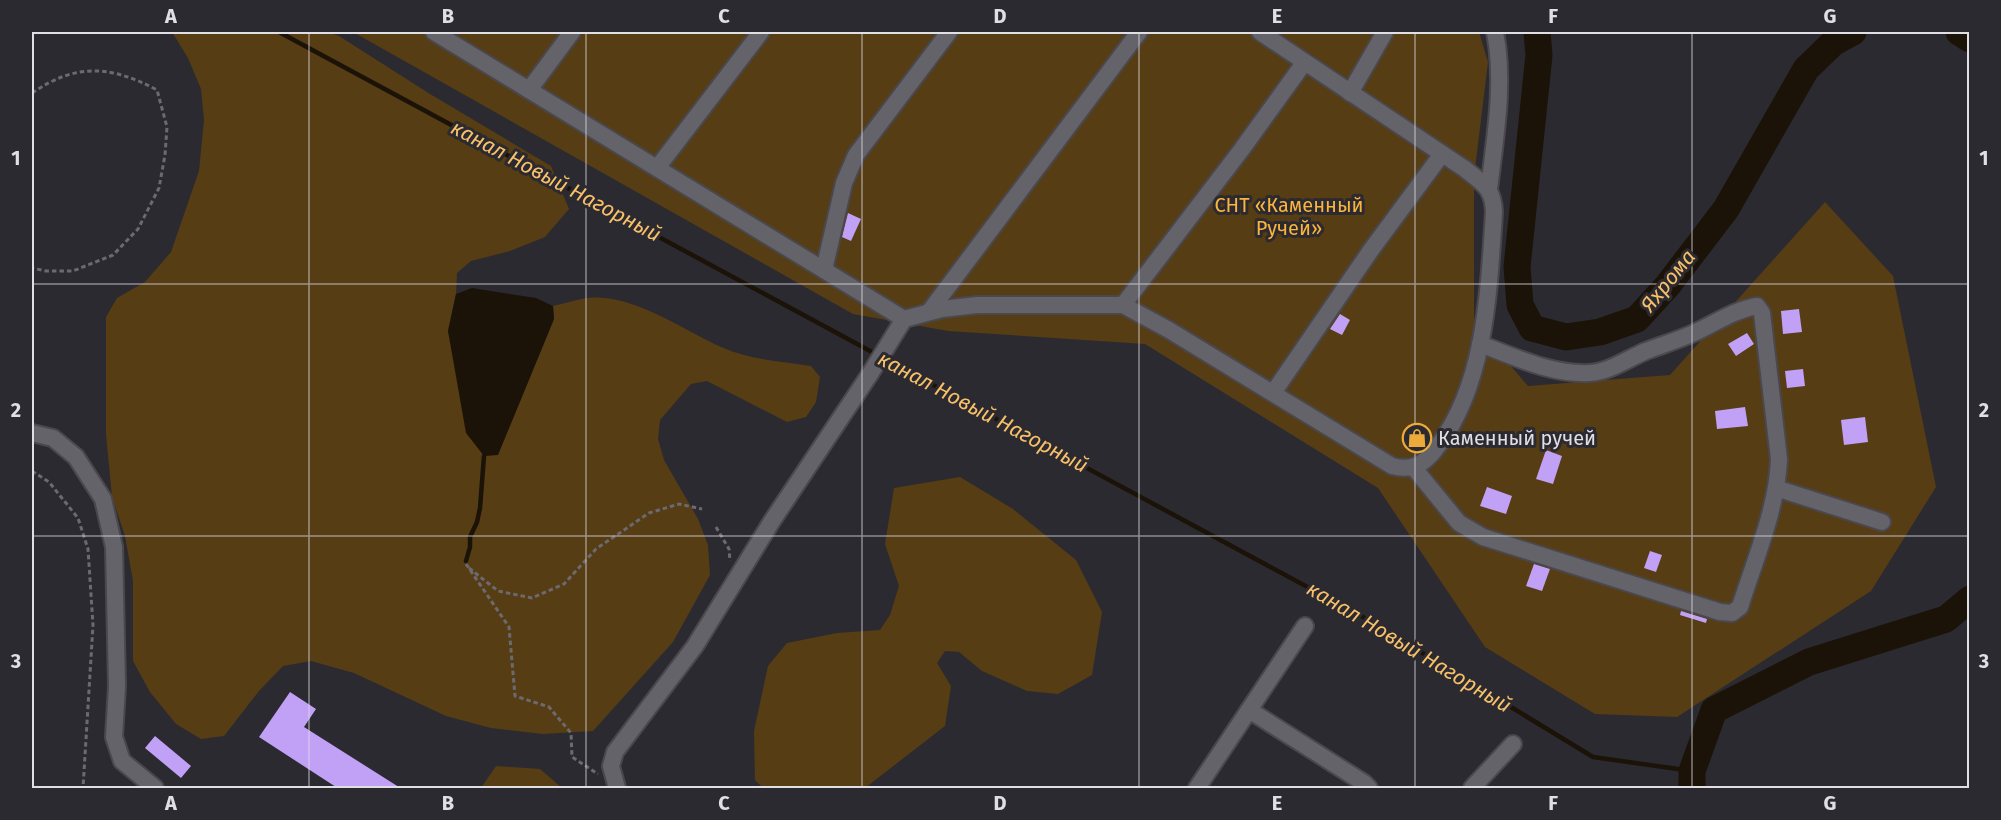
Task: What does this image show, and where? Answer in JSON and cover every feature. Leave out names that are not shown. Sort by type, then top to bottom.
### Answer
[{"type":"street","points":[[434,32],[904,318]]},
{"type":"street","points":[[529,90],[572,32]]},
{"type":"street","points":[[657,168],[761,32]]},
{"type":"street","points":[[824,270],[844,183],[856,155],[949,32]]},
{"type":"street","points":[[928,312],[1139,32]]},
{"type":"street","points":[[616,787],[612,766],[615,752],[695,646],[904,318],[942,309],[977,306],[1123,304],[1392,466],[1402,469],[1414,468],[1429,458],[1452,428],[1480,344],[1485,320],[1494,212],[1493,198],[1489,189],[1465,169],[1260,32]]},
{"type":"street","points":[[1350,93],[1385,32]]},
{"type":"street","points":[[1489,189],[1499,76],[1499,50],[1495,32]]},
{"type":"street","points":[[1123,304],[1242,149],[1304,63]]},
{"type":"street","points":[[1273,393],[1371,250],[1442,154]]},
{"type":"street","points":[[1414,468],[1459,524],[1483,537],[1720,612],[1732,613],[1740,608],[1776,488],[1779,459],[1762,313],[1757,306],[1745,308],[1691,334],[1591,373],[1563,371],[1537,365],[1480,344]]},
{"type":"street","points":[[32,433],[53,438],[76,457],[103,499],[114,547],[117,686],[114,737],[122,760],[155,789]]},
{"type":"street","points":[[1776,488],[1882,522]]},
{"type":"street","points":[[1197,789],[1305,626]]},
{"type":"street","points":[[1249,710],[1364,783],[1369,789]]},
{"type":"street","points":[[1472,789],[1513,744]]},
{"type":"path","points":[[32,93],[48,82],[75,71],[106,71],[134,78],[157,90],[167,127],[159,188],[138,229],[113,255],[73,271],[46,271],[32,268]]},
{"type":"path","points":[[32,471],[50,482],[78,518],[88,549],[93,625],[83,789]]},
{"type":"path","points":[[616,787],[572,757],[571,733],[549,707],[515,696],[508,627],[466,564],[498,591],[532,598],[564,584],[596,549],[649,513],[679,504],[702,509]]},
{"type":"path","points":[[716,527],[729,549],[731,588]]},
{"type":"green space","points":[[172,32],[327,32],[339,36],[430,94],[551,166],[569,209],[545,237],[510,251],[471,261],[457,273],[456,294],[448,331],[484,456],[498,454],[554,319],[553,306],[579,299],[605,298],[622,301],[657,314],[721,347],[765,360],[811,366],[820,377],[816,402],[806,417],[787,422],[707,381],[691,384],[660,420],[658,439],[664,460],[698,519],[708,545],[710,575],[673,642],[593,731],[543,734],[491,728],[446,716],[354,673],[311,661],[283,666],[259,691],[224,736],[201,739],[176,724],[150,692],[133,661],[133,581],[125,536],[112,497],[106,434],[106,317],[117,298],[145,282],[171,252],[199,171],[204,120],[201,89],[188,58]]},
{"type":"green space","name":"СНТ «Каменный Ручей»","points":[[353,32],[1479,32],[1488,62],[1474,177],[1474,323],[1528,386],[1670,375],[1825,202],[1893,276],[1936,487],[1871,591],[1677,717],[1595,714],[1485,647],[1378,488],[1145,344],[948,331],[853,314]]},
{"type":"green space","points":[[960,477],[1013,509],[1076,560],[1102,612],[1092,675],[1058,694],[1027,691],[982,671],[959,652],[945,651],[937,663],[951,686],[945,726],[865,788],[763,788],[755,780],[754,731],[768,666],[787,643],[837,633],[880,630],[890,615],[899,586],[885,544],[894,488]]},
{"type":"green space","points":[[496,766],[540,769],[562,788],[481,788]]},
{"type":"shaded area","points":[[472,288],[536,298],[553,306],[554,319],[498,455],[484,456],[466,433],[448,331],[456,294]]},
{"type":"building","points":[[848,213],[861,219],[851,241],[842,237]]},
{"type":"building","points":[[1799,309],[1802,332],[1783,334],[1781,311]]},
{"type":"building","points":[[1340,314],[1350,320],[1342,335],[1330,329]]},
{"type":"building","points":[[1747,333],[1754,344],[1736,356],[1728,344]]},
{"type":"building","points":[[1803,369],[1805,386],[1787,388],[1785,371]]},
{"type":"building","points":[[1745,407],[1748,426],[1717,429],[1715,411]]},
{"type":"building","points":[[1865,417],[1868,442],[1844,445],[1841,420]]},
{"type":"building","points":[[1546,450],[1562,456],[1553,484],[1536,479]]},
{"type":"building","points":[[1487,487],[1512,496],[1506,514],[1480,506]]},
{"type":"building","points":[[1650,551],[1662,555],[1656,572],[1644,568]]},
{"type":"building","points":[[1534,564],[1550,569],[1542,591],[1526,586]]},
{"type":"building","points":[[1681,611],[1707,619],[1706,623],[1680,615]]},
{"type":"building","points":[[290,692],[316,709],[304,727],[402,789],[339,789],[259,737]]},
{"type":"building","points":[[155,736],[191,766],[181,778],[145,748]]},
{"type":"waterway","name":"канал Новый Нагорный","points":[[279,32],[1363,617],[1593,757],[1692,771]]},
{"type":"waterway","name":"Яхрома","points":[[1537,32],[1539,55],[1517,267],[1520,305],[1532,328],[1566,337],[1600,332],[1637,319],[1668,285],[1726,209],[1806,69],[1833,43],[1853,32]]},
{"type":"waterway","name":"Яхрома","points":[[1959,32],[1970,39]]},
{"type":"waterway","points":[[466,561],[470,537],[480,508],[484,456]]},
{"type":"waterway","name":"Яхрома","points":[[1692,788],[1692,771],[1714,710],[1809,662],[1946,619],[1970,599]]},
{"type":"place","name":"Каменный ручей","points":[[1417,438]]}]
